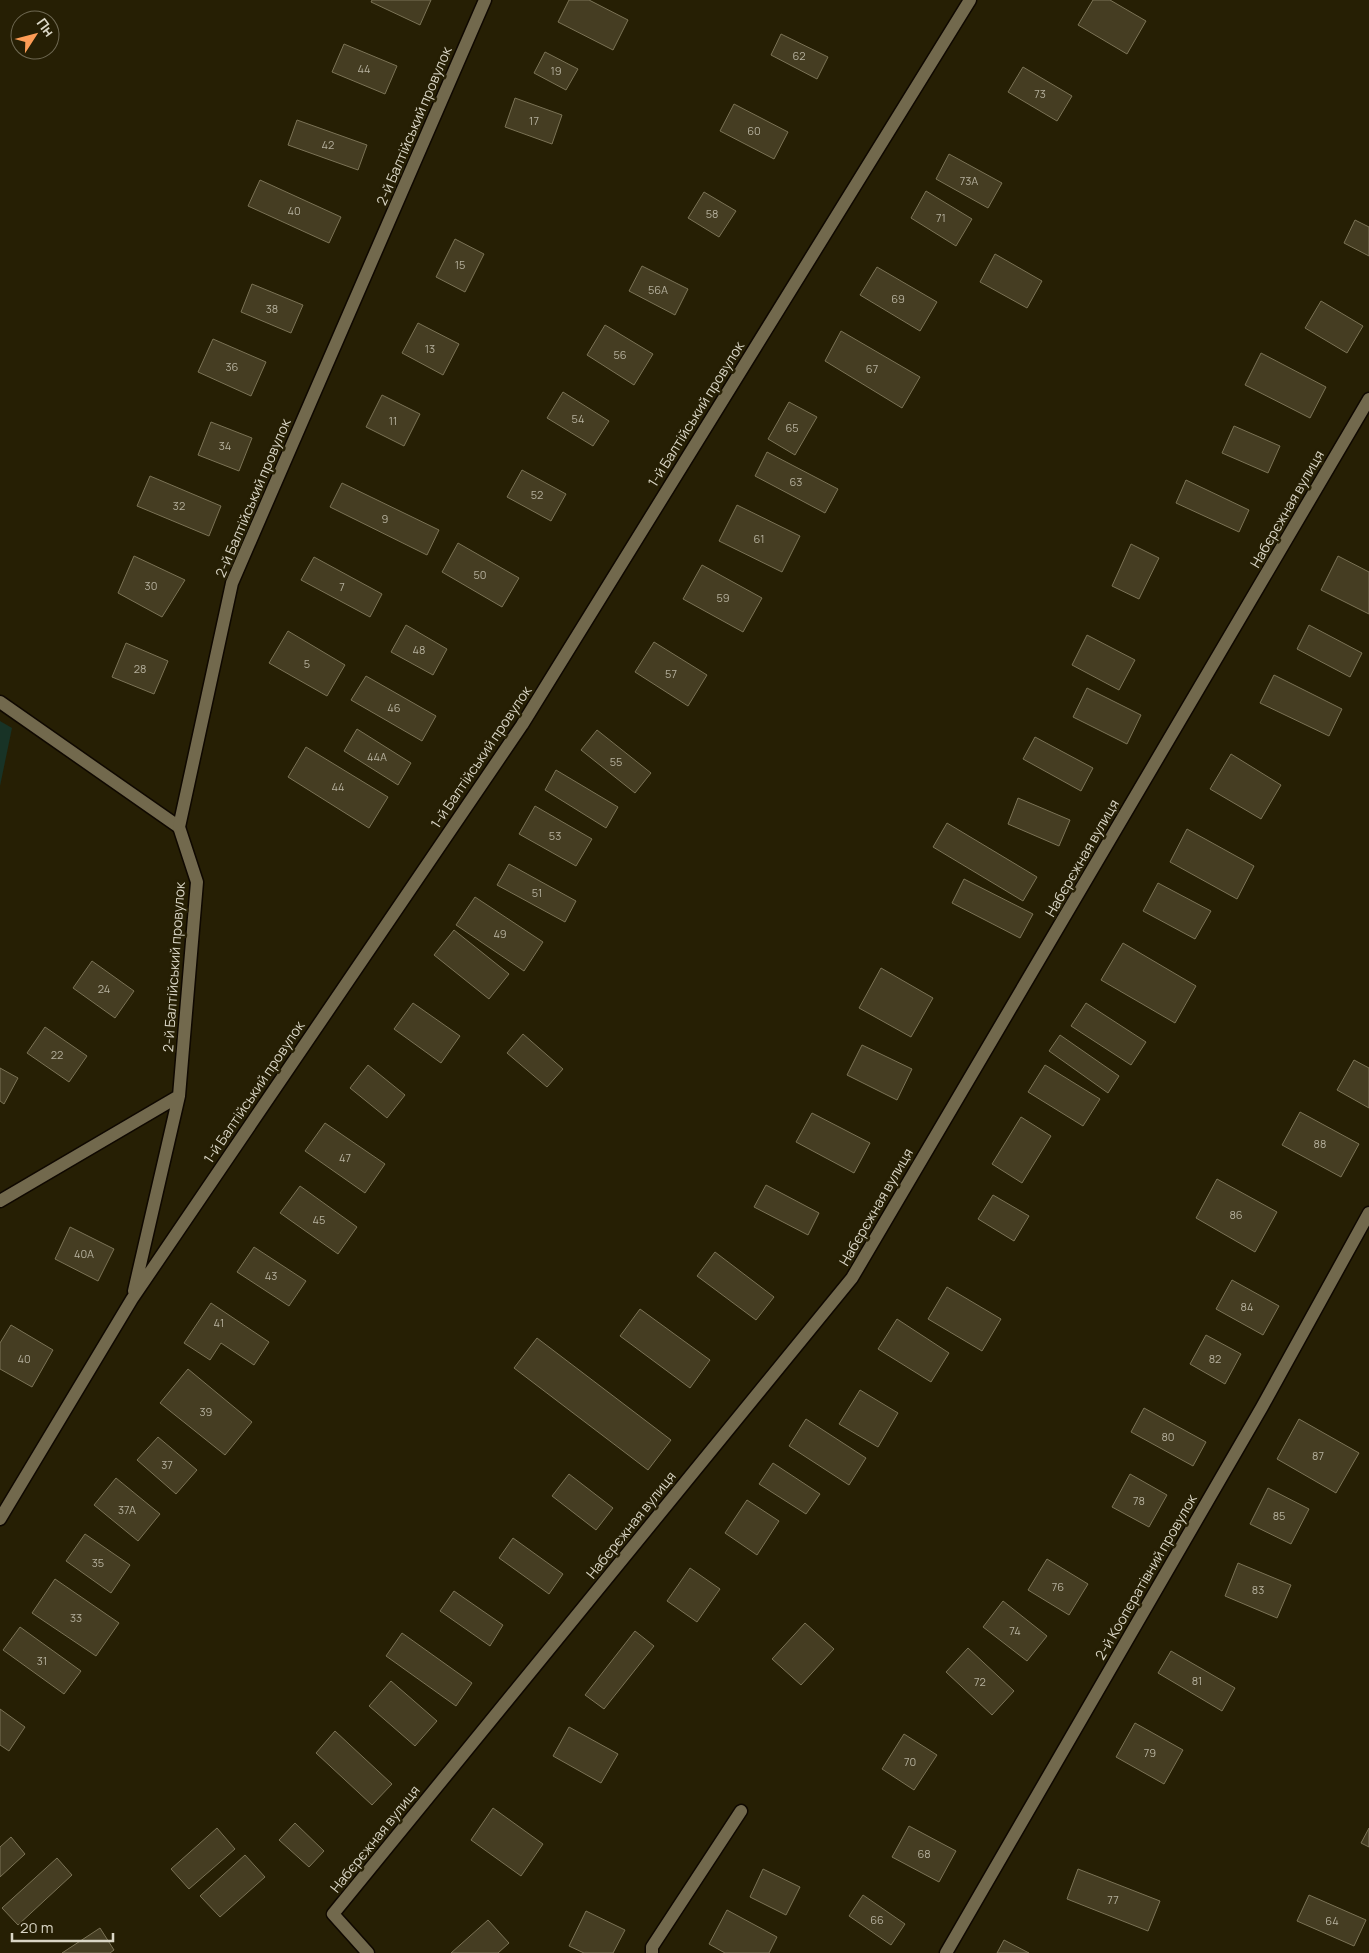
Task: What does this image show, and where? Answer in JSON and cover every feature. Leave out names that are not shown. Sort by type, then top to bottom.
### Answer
[{"type":"street","name":"2-й Балтійський провулок","points":[[132,1298],[179,1096],[197,882],[179,827],[232,583],[485,0]]},
{"type":"street","name":"1-й Балтійський провулок","points":[[0,1519],[132,1298],[522,725],[970,0]]},
{"type":"street","name":"Набєрєжная вулиця","points":[[368,1953],[334,1914],[852,1278],[1369,399]]},
{"type":"street","points":[[0,702],[179,827]]},
{"type":"street","points":[[0,1201],[179,1096]]},
{"type":"street","name":"2-й Коопєратівний провулок","points":[[946,1953],[1257,1415],[1369,1213]]},
{"type":"street","points":[[652,1953],[652,1947],[741,1811]]},
{"type":"green space","points":[[0,721],[12,728],[0,786]]},
{"type":"building","points":[[372,0],[431,0],[420,25],[371,2]]},
{"type":"building","points":[[569,0],[589,0],[628,20],[613,50],[558,22]]},
{"type":"building","points":[[1093,0],[1110,0],[1146,21],[1127,54],[1078,25]]},
{"type":"building","points":[[781,34],[828,57],[817,79],[771,55]]},
{"type":"building","points":[[344,44],[397,66],[385,94],[332,72]]},
{"type":"building","points":[[545,52],[578,69],[566,90],[534,73]]},
{"type":"building","points":[[1023,67],[1072,96],[1057,121],[1008,92]]},
{"type":"building","points":[[515,98],[562,115],[552,144],[505,127]]},
{"type":"building","points":[[734,104],[788,132],[774,159],[720,131]]},
{"type":"building","points":[[297,120],[367,145],[358,170],[288,145]]},
{"type":"building","points":[[949,154],[1002,183],[988,208],[936,179]]},
{"type":"building","points":[[260,180],[341,217],[329,243],[248,206]]},
{"type":"building","points":[[926,191],[972,219],[956,246],[911,218]]},
{"type":"building","points":[[704,192],[736,211],[719,237],[688,218]]},
{"type":"building","points":[[1355,220],[1369,227],[1369,256],[1344,243]]},
{"type":"building","points":[[455,239],[484,254],[465,292],[436,277]]},
{"type":"building","points":[[995,254],[1042,281],[1027,308],[980,282]]},
{"type":"building","points":[[642,266],[688,289],[675,315],[629,291]]},
{"type":"building","points":[[877,267],[937,302],[920,331],[860,295]]},
{"type":"building","points":[[252,284],[303,305],[291,333],[241,312]]},
{"type":"building","points":[[1321,301],[1363,326],[1347,353],[1305,328]]},
{"type":"building","points":[[418,323],[459,344],[443,375],[402,353]]},
{"type":"building","points":[[605,325],[653,354],[634,385],[587,355]]},
{"type":"building","points":[[841,331],[920,377],[902,408],[825,361]]},
{"type":"building","points":[[213,339],[266,362],[251,396],[198,372]]},
{"type":"building","points":[[1261,353],[1326,387],[1310,418],[1245,385]]},
{"type":"building","points":[[563,392],[609,421],[593,446],[547,418]]},
{"type":"building","points":[[382,395],[420,414],[404,446],[366,427]]},
{"type":"building","points":[[789,402],[817,417],[795,455],[768,439]]},
{"type":"building","points":[[211,422],[252,438],[239,471],[198,455]]},
{"type":"building","points":[[1234,426],[1280,446],[1268,473],[1222,453]]},
{"type":"building","points":[[767,452],[838,489],[825,513],[755,476]]},
{"type":"building","points":[[522,470],[566,494],[551,521],[507,497]]},
{"type":"building","points":[[150,476],[221,506],[209,536],[137,506]]},
{"type":"building","points":[[1186,480],[1249,510],[1239,532],[1176,503]]},
{"type":"building","points":[[342,483],[439,530],[427,555],[330,507]]},
{"type":"building","points":[[737,505],[800,536],[782,572],[719,541]]},
{"type":"building","points":[[458,543],[519,578],[502,607],[442,572]]},
{"type":"building","points":[[1131,544],[1159,558],[1139,599],[1112,586]]},
{"type":"building","points":[[134,556],[185,580],[162,617],[118,593]]},
{"type":"building","points":[[1338,556],[1369,572],[1369,614],[1321,590]]},
{"type":"building","points":[[314,557],[382,594],[370,617],[301,580]]},
{"type":"building","points":[[702,565],[762,598],[743,632],[683,599]]},
{"type":"building","points":[[406,625],[447,649],[433,675],[391,652]]},
{"type":"building","points":[[1309,625],[1362,653],[1350,677],[1297,649]]},
{"type":"building","points":[[288,631],[345,665],[327,696],[269,663]]},
{"type":"building","points":[[1087,635],[1135,660],[1119,690],[1072,665]]},
{"type":"building","points":[[654,642],[707,675],[688,706],[635,672]]},
{"type":"building","points":[[126,643],[168,661],[154,694],[112,677]]},
{"type":"building","points":[[1274,675],[1342,709],[1329,736],[1260,703]]},
{"type":"building","points":[[366,676],[436,716],[422,741],[351,700]]},
{"type":"building","points":[[1087,688],[1141,715],[1127,744],[1073,717]]},
{"type":"building","points":[[357,729],[411,763],[398,785],[344,751]]},
{"type":"building","points":[[597,730],[651,773],[635,793],[581,750]]},
{"type":"building","points":[[1035,737],[1093,768],[1081,791],[1023,759]]},
{"type":"building","points":[[306,747],[388,797],[369,828],[288,777]]},
{"type":"building","points":[[1231,754],[1281,785],[1261,819],[1210,789]]},
{"type":"building","points":[[556,770],[618,807],[606,828],[545,790]]},
{"type":"building","points":[[1018,798],[1070,820],[1059,846],[1008,824]]},
{"type":"building","points":[[535,806],[592,839],[576,866],[519,834]]},
{"type":"building","points":[[947,823],[1037,877],[1023,901],[933,847]]},
{"type":"building","points":[[1187,829],[1254,866],[1237,899],[1170,862]]},
{"type":"building","points":[[509,864],[576,901],[565,922],[497,885]]},
{"type":"building","points":[[964,879],[1033,914],[1020,938],[952,903]]},
{"type":"building","points":[[1158,883],[1211,911],[1195,939],[1143,911]]},
{"type":"building","points":[[475,897],[543,942],[524,971],[456,925]]},
{"type":"building","points":[[454,930],[509,974],[489,999],[434,955]]},
{"type":"building","points":[[1123,943],[1196,986],[1175,1023],[1101,980]]},
{"type":"building","points":[[92,961],[134,991],[115,1018],[73,988]]},
{"type":"building","points":[[881,968],[933,998],[911,1037],[859,1008]]},
{"type":"building","points":[[413,1003],[460,1036],[441,1063],[394,1029]]},
{"type":"building","points":[[1086,1003],[1146,1042],[1131,1065],[1071,1026]]},
{"type":"building","points":[[45,1027],[87,1056],[69,1082],[27,1053]]},
{"type":"building","points":[[523,1034],[563,1069],[547,1087],[507,1053]]},
{"type":"building","points":[[1060,1035],[1119,1076],[1108,1093],[1049,1051]]},
{"type":"building","points":[[862,1045],[912,1069],[897,1100],[847,1075]]},
{"type":"building","points":[[1354,1060],[1369,1068],[1369,1108],[1337,1090]]},
{"type":"building","points":[[368,1065],[405,1095],[387,1118],[350,1088]]},
{"type":"building","points":[[1045,1065],[1100,1099],[1083,1126],[1028,1092]]},
{"type":"building","points":[[0,1068],[18,1078],[4,1104],[0,1101]]},
{"type":"building","points":[[1300,1112],[1359,1144],[1341,1177],[1282,1145]]},
{"type":"building","points":[[812,1113],[870,1143],[854,1173],[796,1142]]},
{"type":"building","points":[[1021,1117],[1051,1136],[1022,1183],[992,1164]]},
{"type":"building","points":[[325,1123],[385,1164],[365,1193],[305,1151]]},
{"type":"building","points":[[1217,1179],[1277,1212],[1255,1252],[1196,1218]]},
{"type":"building","points":[[766,1185],[819,1213],[808,1235],[754,1207]]},
{"type":"building","points":[[300,1186],[357,1227],[338,1254],[280,1213]]},
{"type":"building","points":[[993,1195],[1029,1216],[1014,1241],[978,1219]]},
{"type":"building","points":[[70,1227],[114,1249],[98,1281],[55,1259]]},
{"type":"building","points":[[254,1247],[306,1281],[289,1306],[237,1272]]},
{"type":"building","points":[[715,1252],[774,1297],[756,1320],[697,1276]]},
{"type":"building","points":[[1232,1280],[1279,1306],[1263,1335],[1216,1309]]},
{"type":"building","points":[[947,1287],[1001,1319],[982,1351],[928,1319]]},
{"type":"building","points":[[211,1303],[269,1342],[254,1365],[221,1343],[210,1360],[184,1343]]},
{"type":"building","points":[[640,1309],[710,1360],[690,1388],[620,1336]]},
{"type":"building","points":[[897,1319],[949,1353],[931,1382],[878,1349]]},
{"type":"building","points":[[11,1325],[53,1350],[32,1387],[0,1369],[0,1343]]},
{"type":"building","points":[[1206,1335],[1241,1354],[1225,1384],[1190,1364]]},
{"type":"building","points":[[537,1338],[671,1440],[648,1470],[514,1368]]},
{"type":"building","points":[[188,1369],[252,1422],[225,1455],[160,1403]]},
{"type":"building","points":[[860,1390],[898,1413],[878,1447],[839,1424]]},
{"type":"building","points":[[1144,1408],[1206,1442],[1193,1466],[1131,1432]]},
{"type":"building","points":[[806,1419],[866,1458],[849,1485],[789,1446]]},
{"type":"building","points":[[1299,1419],[1359,1453],[1336,1493],[1277,1459]]},
{"type":"building","points":[[158,1437],[197,1470],[176,1494],[137,1460]]},
{"type":"building","points":[[773,1463],[820,1494],[806,1514],[759,1484]]},
{"type":"building","points":[[569,1474],[613,1508],[596,1530],[552,1496]]},
{"type":"building","points":[[1130,1474],[1167,1495],[1149,1527],[1112,1507]]},
{"type":"building","points":[[116,1478],[160,1514],[138,1541],[94,1505]]},
{"type":"building","points":[[1268,1488],[1309,1509],[1291,1544],[1250,1524]]},
{"type":"building","points":[[747,1500],[779,1521],[757,1555],[725,1533]]},
{"type":"building","points":[[85,1534],[130,1565],[111,1593],[66,1561]]},
{"type":"building","points":[[513,1538],[563,1574],[549,1594],[499,1558]]},
{"type":"building","points":[[1047,1559],[1088,1584],[1069,1615],[1028,1590]]},
{"type":"building","points":[[1238,1563],[1291,1585],[1277,1618],[1225,1596]]},
{"type":"building","points":[[690,1568],[720,1589],[697,1622],[667,1601]]},
{"type":"building","points":[[55,1579],[119,1623],[96,1656],[32,1613]]},
{"type":"building","points":[[454,1591],[503,1625],[490,1646],[440,1611]]},
{"type":"building","points":[[1003,1601],[1047,1636],[1027,1661],[983,1627]]},
{"type":"building","points":[[805,1623],[834,1649],[801,1685],[772,1659]]},
{"type":"building","points":[[20,1627],[81,1671],[64,1694],[3,1650]]},
{"type":"building","points":[[635,1631],[654,1646],[604,1709],[585,1695]]},
{"type":"building","points":[[402,1633],[472,1683],[456,1706],[386,1656]]},
{"type":"building","points":[[968,1648],[1014,1691],[992,1715],[946,1672]]},
{"type":"building","points":[[1171,1651],[1235,1688],[1222,1711],[1158,1673]]},
{"type":"building","points":[[391,1681],[437,1721],[415,1746],[369,1706]]},
{"type":"building","points":[[0,1709],[25,1727],[9,1751],[0,1745]]},
{"type":"building","points":[[1135,1723],[1183,1750],[1164,1784],[1116,1757]]},
{"type":"building","points":[[569,1727],[618,1754],[601,1783],[553,1756]]},
{"type":"building","points":[[335,1731],[392,1784],[372,1805],[316,1753]]},
{"type":"building","points":[[904,1734],[937,1755],[914,1790],[882,1769]]},
{"type":"building","points":[[493,1808],[543,1844],[521,1876],[471,1840]]},
{"type":"building","points":[[295,1823],[324,1851],[309,1867],[279,1840]]},
{"type":"building","points":[[909,1826],[956,1851],[939,1882],[892,1857]]},
{"type":"building","points":[[217,1828],[235,1849],[189,1889],[171,1869]]},
{"type":"building","points":[[1369,1828],[1369,1847],[1361,1843]]},
{"type":"building","points":[[11,1837],[25,1854],[0,1877],[0,1847]]},
{"type":"building","points":[[245,1855],[265,1877],[220,1917],[200,1896]]},
{"type":"building","points":[[57,1858],[72,1875],[18,1925],[2,1908]]},
{"type":"building","points":[[763,1869],[800,1887],[786,1915],[750,1897]]},
{"type":"building","points":[[1078,1869],[1160,1901],[1148,1931],[1067,1899]]},
{"type":"building","points":[[863,1895],[905,1924],[891,1945],[849,1916]]},
{"type":"building","points":[[1309,1895],[1366,1920],[1354,1946],[1297,1921]]},
{"type":"building","points":[[727,1910],[777,1937],[769,1953],[725,1953],[709,1944]]},
{"type":"building","points":[[586,1911],[625,1930],[613,1953],[584,1953],[569,1946]]},
{"type":"building","points":[[488,1920],[509,1943],[498,1953],[451,1953]]},
{"type":"building","points":[[100,1928],[114,1950],[110,1953],[62,1953]]},
{"type":"building","points":[[1004,1940],[1029,1953],[997,1953]]}]
